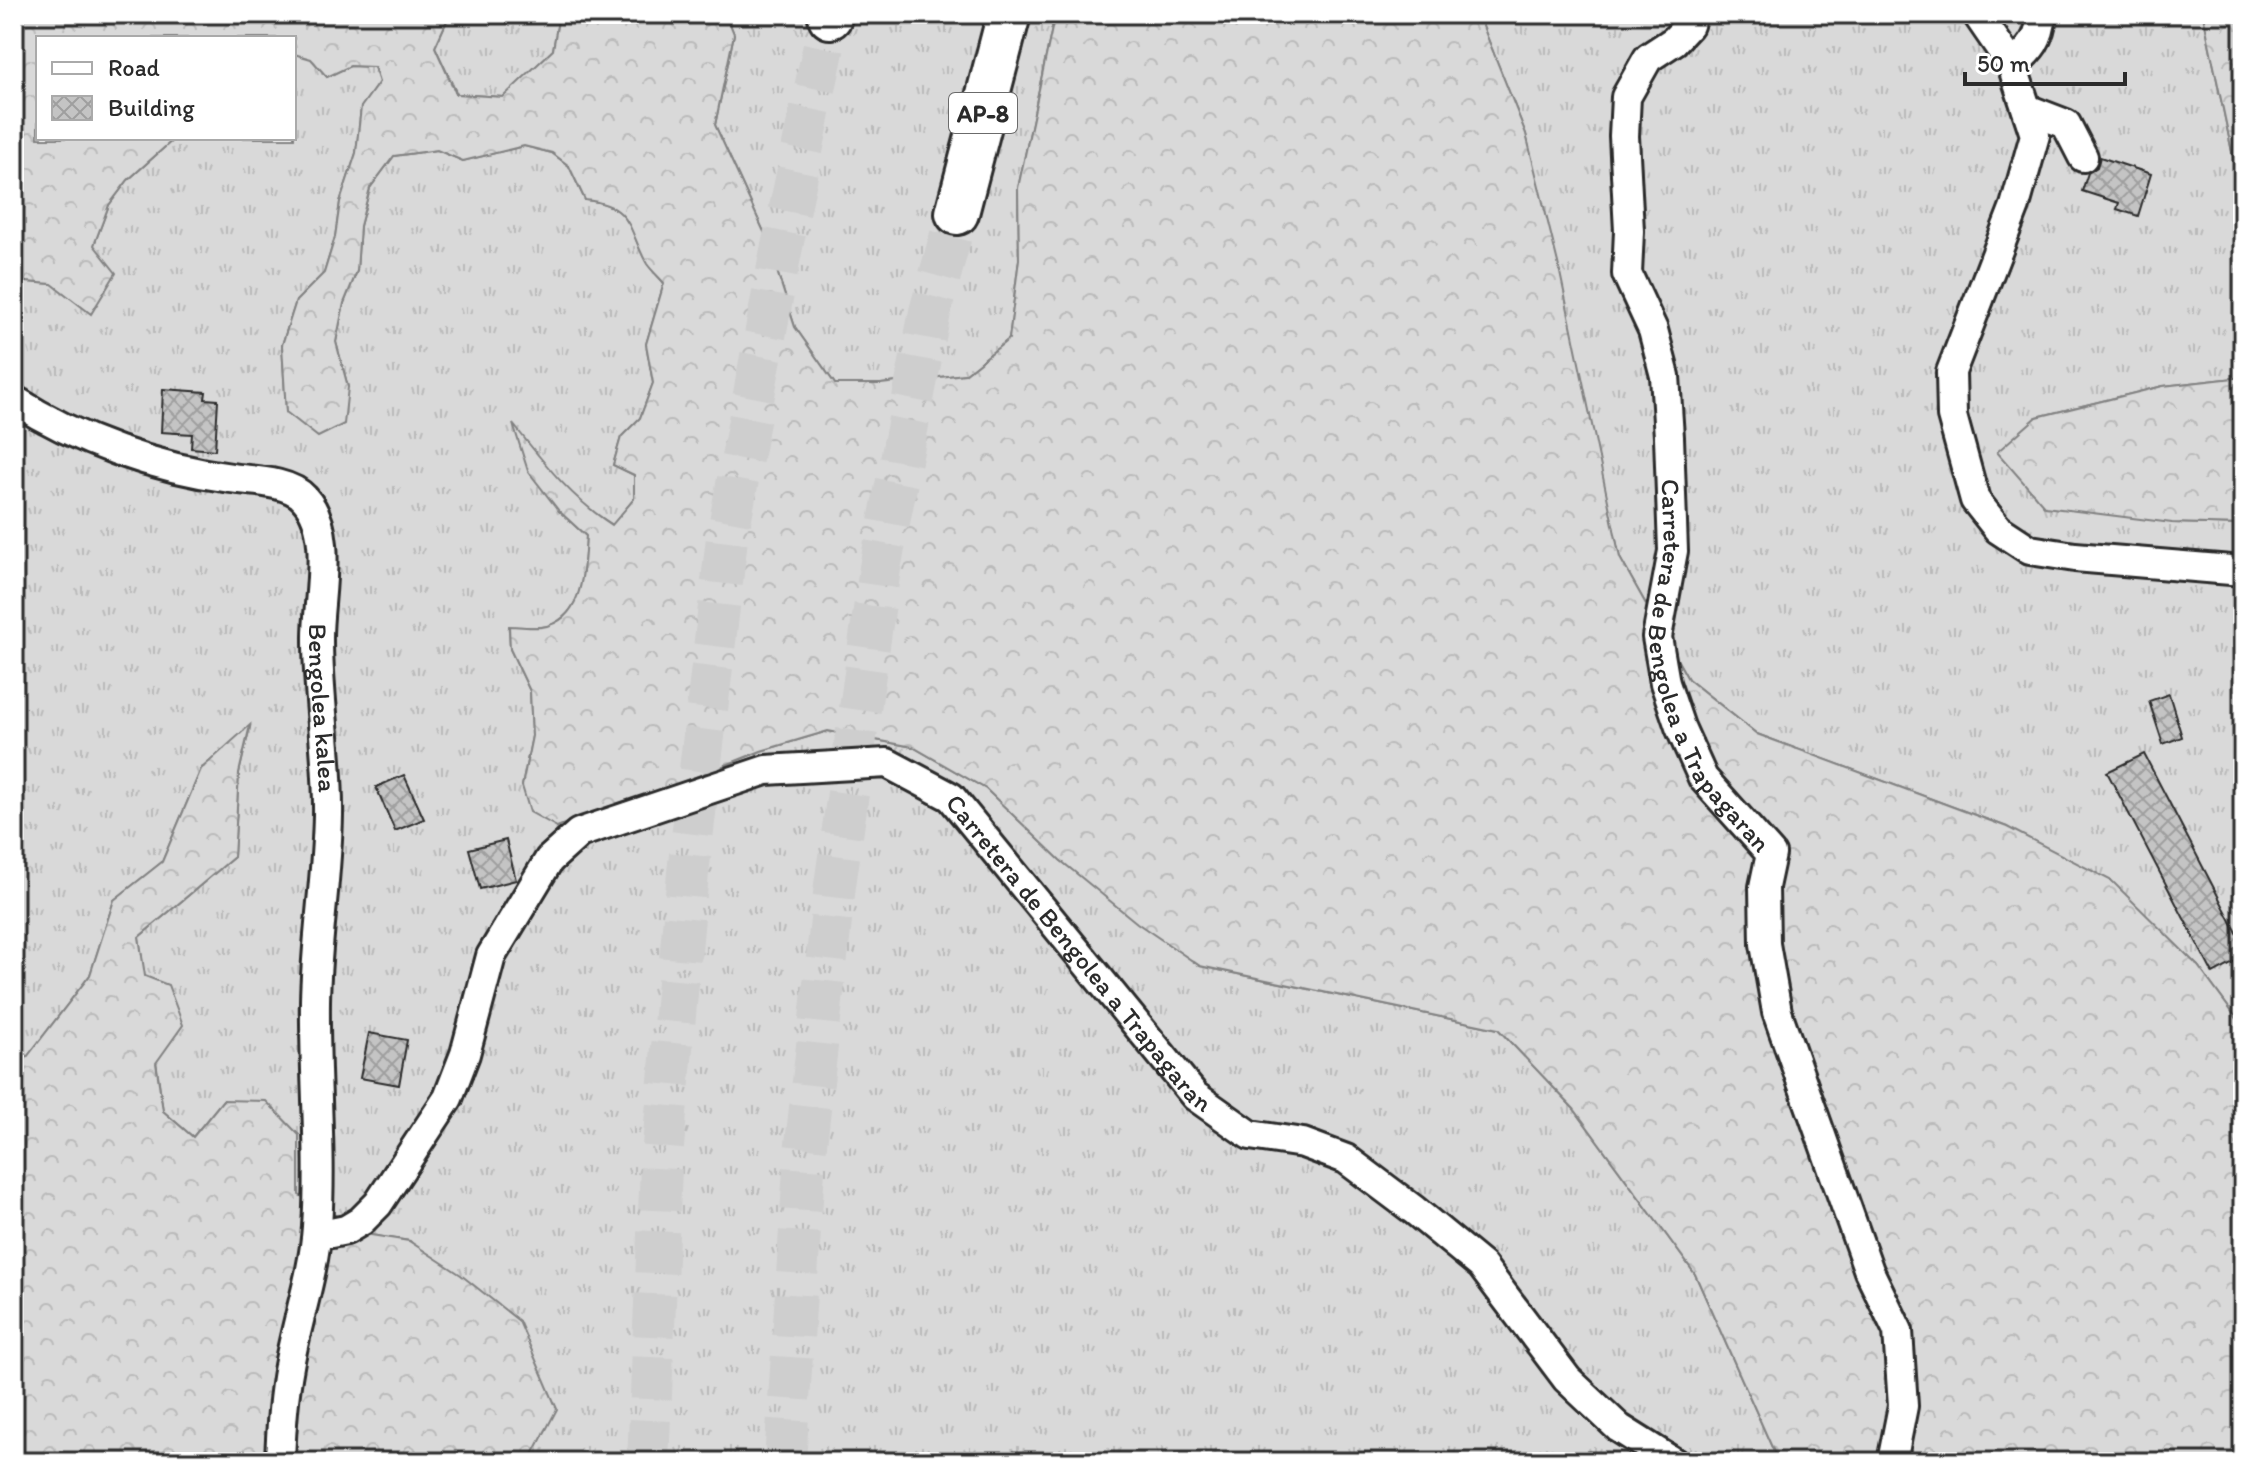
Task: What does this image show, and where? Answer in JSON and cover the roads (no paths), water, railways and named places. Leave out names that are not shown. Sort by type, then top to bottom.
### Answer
[{"type":"highway","name":"AP-8","points":[[957,213],[1009,14]]},
{"type":"street","name":"Carretera de Bengolea a Trapagaran","points":[[1692,14],[1689,25],[1674,41],[1648,58],[1626,97],[1627,274],[1653,330],[1665,376],[1669,437],[1673,551],[1657,637],[1665,683],[1680,727],[1703,778],[1771,854],[1764,887],[1765,944],[1777,1012],[1864,1259],[1898,1331],[1903,1406],[1892,1462]]},
{"type":"street","points":[[1977,14],[2012,65],[2035,135],[2015,206],[1951,372],[1952,416],[1975,500],[1998,529],[2030,550],[2075,557],[2243,571]]},
{"type":"street","points":[[2012,65],[2031,50],[2041,32],[2042,14]]},
{"type":"street","points":[[2027,109],[2066,124],[2083,157]]},
{"type":"street","name":"Bengolea kalea","points":[[14,400],[68,430],[136,456],[198,474],[281,486],[302,495],[317,516],[323,541],[318,642],[328,792],[315,996],[319,1145],[317,1230]]},
{"type":"street","name":"Carretera de Bengolea a Trapagaran","points":[[317,1230],[331,1233],[346,1230],[361,1221],[378,1204],[448,1098],[465,1054],[491,956],[549,860],[579,833],[766,770],[887,763],[951,797],[1195,1096],[1250,1135],[1303,1143],[1346,1159],[1414,1210],[1482,1266],[1567,1379],[1619,1428],[1673,1462]]},
{"type":"street","points":[[280,1462],[289,1367],[317,1230]]},
{"type":"tunnel","points":[[648,1462],[661,1168],[688,873],[727,538],[780,256],[830,17]]},
{"type":"tunnel","points":[[785,1462],[805,1153],[835,885],[880,568],[930,312],[957,213]]}]
